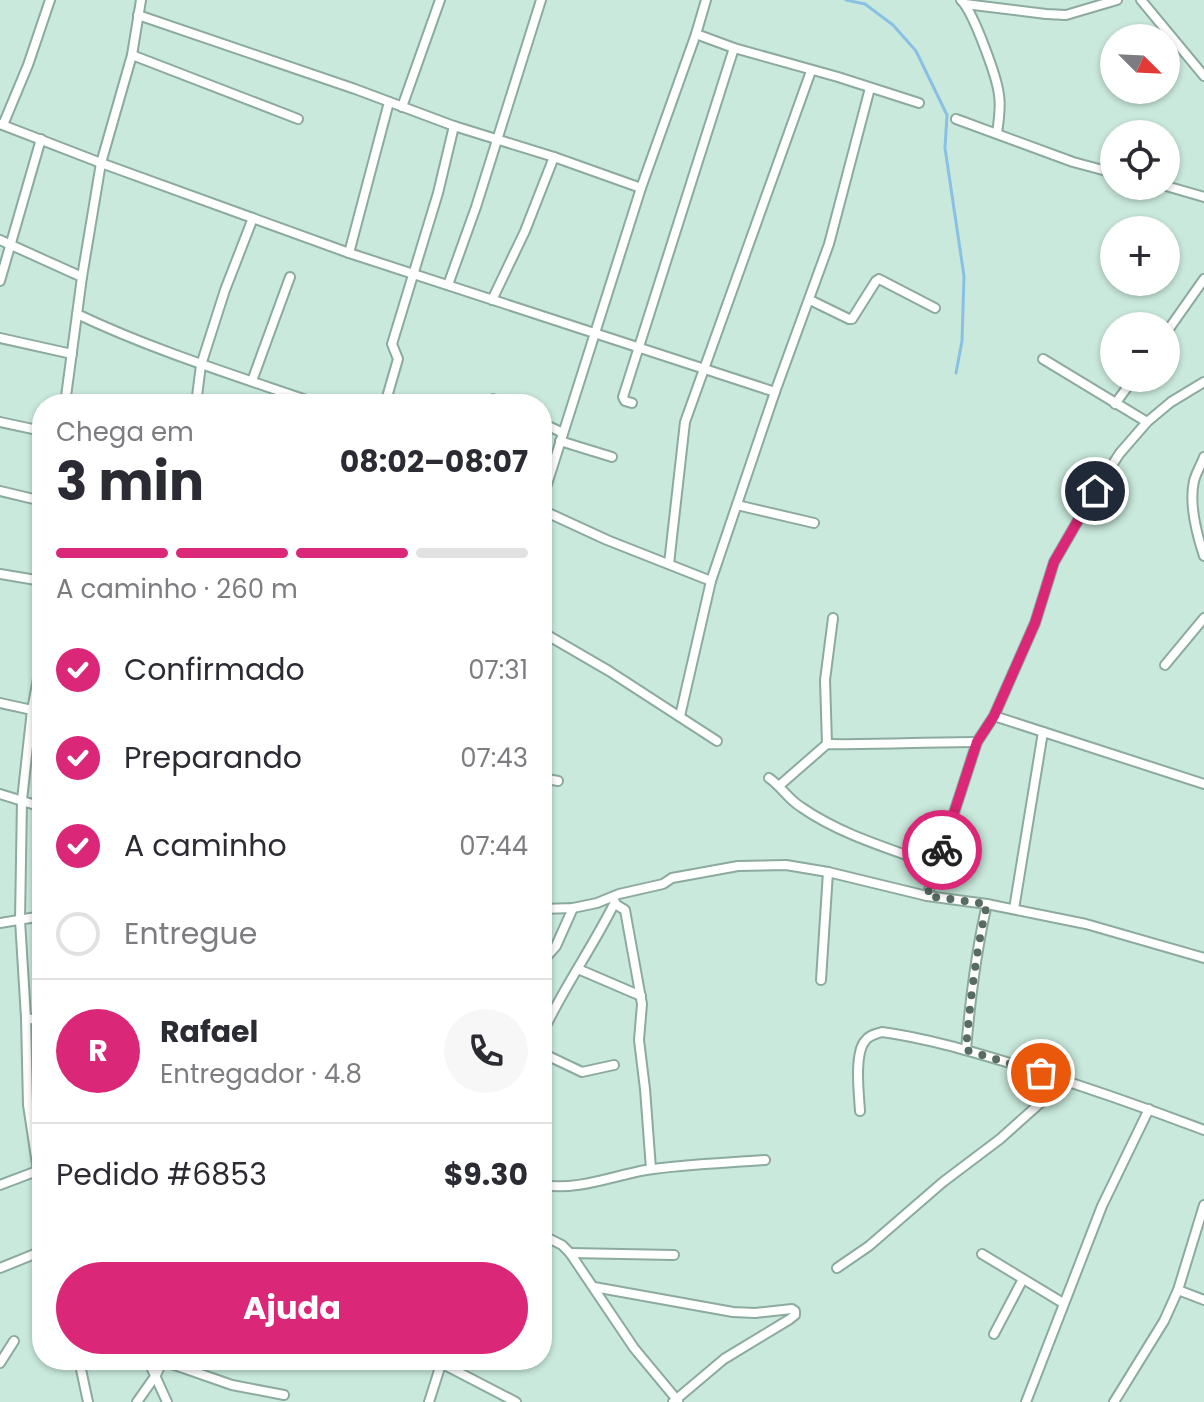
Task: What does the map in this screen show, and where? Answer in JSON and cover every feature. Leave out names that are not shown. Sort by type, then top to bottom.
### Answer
[{"type":"street","points":[[50,0],[28,65],[2,124],[349,253],[775,392]]},
{"type":"street","points":[[66,394],[101,163],[132,55],[141,0]]},
{"type":"street","points":[[402,107],[440,0]]},
{"type":"street","points":[[448,285],[498,140],[541,0]]},
{"type":"street","points":[[552,462],[706,0]]},
{"type":"street","points":[[997,133],[1000,105],[997,83],[963,2],[1066,15],[1117,0]]},
{"type":"street","points":[[1141,0],[1204,76]]},
{"type":"street","points":[[138,15],[641,188]]},
{"type":"street","points":[[696,34],[919,103]]},
{"type":"street","points":[[632,403],[623,397],[734,48]]},
{"type":"street","points":[[132,55],[298,119]]},
{"type":"street","points":[[669,564],[685,422],[811,71]]},
{"type":"street","points":[[680,716],[711,581],[829,244],[870,88]]},
{"type":"street","points":[[349,253],[389,102]]},
{"type":"street","points":[[956,119],[1100,169]]},
{"type":"street","points":[[388,394],[398,359],[392,344],[438,193],[454,126]]},
{"type":"street","points":[[0,281],[41,139]]},
{"type":"street","points":[[492,300],[525,231],[554,157]]},
{"type":"street","points":[[1180,190],[1204,197]]},
{"type":"street","points":[[197,394],[201,365],[253,218]]},
{"type":"street","points":[[0,240],[82,277]]},
{"type":"street","points":[[252,381],[290,277]]},
{"type":"street","points":[[810,300],[852,319],[879,279],[935,308]]},
{"type":"street","points":[[1180,314],[1204,279]]},
{"type":"street","points":[[77,314],[201,365],[289,394]]},
{"type":"street","points":[[0,338],[72,354]]},
{"type":"street","points":[[1043,359],[1147,422]]},
{"type":"street","points":[[927,896],[977,742],[994,716],[1035,623],[1054,562],[1112,466],[1147,422],[1171,402],[1204,382]]},
{"type":"street","points":[[1192,388],[1204,393]]},
{"type":"street","points":[[1115,404],[1124,392]]},
{"type":"street","points":[[0,422],[32,429]]},
{"type":"street","points":[[552,430],[612,457]]},
{"type":"street","points":[[1204,457],[1194,480],[1193,495],[1197,534],[1204,556]]},
{"type":"street","points":[[0,491],[32,499]]},
{"type":"street","points":[[737,505],[814,523]]},
{"type":"street","points":[[552,515],[711,581]]},
{"type":"street","points":[[0,574],[32,579]]},
{"type":"street","points":[[827,744],[825,680],[833,618]]},
{"type":"street","points":[[1165,665],[1204,618]]},
{"type":"street","points":[[552,638],[717,741]]},
{"type":"street","points":[[0,703],[32,710],[22,800],[20,920],[32,1134]]},
{"type":"street","points":[[994,716],[1204,784]]},
{"type":"street","points":[[1014,909],[1043,732]]},
{"type":"street","points":[[780,785],[827,744],[977,742]]},
{"type":"street","points":[[769,778],[780,785],[791,799],[828,824],[937,866]]},
{"type":"street","points":[[552,780],[558,781]]},
{"type":"street","points":[[0,794],[32,804]]},
{"type":"street","points":[[552,909],[597,903],[619,894],[663,884],[672,878],[738,866],[786,865],[927,896],[987,904],[1086,924],[1204,958]]},
{"type":"street","points":[[821,980],[828,872]]},
{"type":"street","points":[[552,1011],[619,894]]},
{"type":"street","points":[[615,904],[625,910],[641,996],[639,1040],[651,1169]]},
{"type":"street","points":[[966,1050],[969,1008],[987,904]]},
{"type":"street","points":[[552,951],[573,908]]},
{"type":"street","points":[[0,923],[32,918]]},
{"type":"street","points":[[578,969],[641,996]]},
{"type":"street","points":[[26,1018],[32,1019]]},
{"type":"street","points":[[860,1111],[859,1056],[863,1043],[872,1035],[882,1032],[966,1050],[1066,1080],[1204,1130]]},
{"type":"street","points":[[552,1058],[582,1072],[614,1065]]},
{"type":"street","points":[[837,1268],[869,1246],[943,1182],[1000,1139],[1066,1080]]},
{"type":"street","points":[[1026,1402],[1102,1206],[1149,1109]]},
{"type":"street","points":[[552,1186],[572,1187],[651,1169],[765,1160]]},
{"type":"street","points":[[0,1185],[32,1173]]},
{"type":"street","points":[[1114,1402],[1164,1321],[1178,1290],[1204,1205]]},
{"type":"street","points":[[552,1240],[570,1253],[634,1348],[676,1401],[724,1359],[795,1315],[795,1311],[788,1309],[733,1312],[594,1287]]},
{"type":"street","points":[[570,1253],[674,1255]]},
{"type":"street","points":[[982,1254],[1063,1303]]},
{"type":"street","points":[[0,1268],[32,1255]]},
{"type":"street","points":[[994,1334],[1023,1279]]},
{"type":"street","points":[[1178,1290],[1204,1300]]},
{"type":"street","points":[[0,1363],[14,1341]]},
{"type":"street","points":[[81,1370],[88,1402]]},
{"type":"street","points":[[153,1370],[167,1402]]},
{"type":"street","points":[[137,1402],[158,1370]]},
{"type":"street","points":[[191,1370],[232,1385],[284,1395]]},
{"type":"street","points":[[429,1402],[438,1370]]},
{"type":"street","points":[[457,1370],[516,1402]]},
{"type":"waterway","points":[[846,0],[865,4],[893,25],[916,51],[947,115],[945,148],[964,276],[962,341],[956,373]]},
{"type":"way so far","points":[[942,850],[927,896],[987,904],[969,1008],[966,1050],[1041,1073]]},
{"type":"route","points":[[942,850],[977,742],[994,716],[1035,623],[1054,562],[1095,491]]}]
